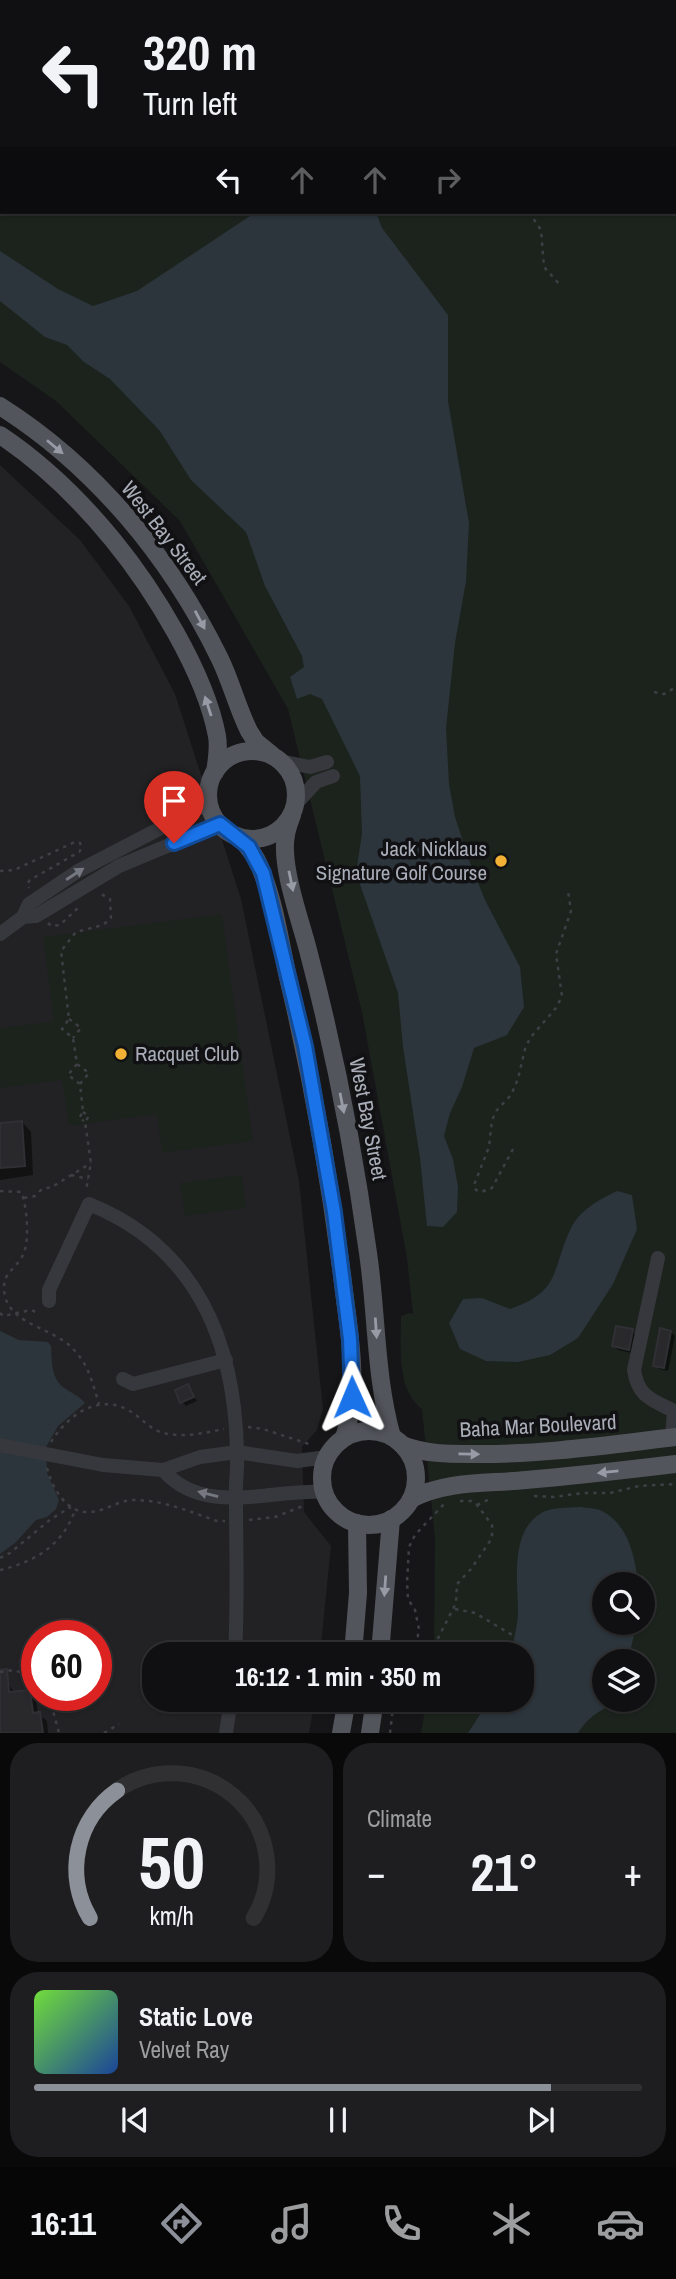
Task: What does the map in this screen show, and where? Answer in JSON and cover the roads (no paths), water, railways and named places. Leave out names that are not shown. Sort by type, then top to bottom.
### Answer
[{"type":"main road","name":"West Bay Street","points":[[0,406],[55,446],[103,490],[147,541],[187,597],[221,659],[249,731],[256,742],[276,758]]},
{"type":"main road","points":[[0,435],[64,487],[113,539],[153,596],[185,653],[209,707],[217,736],[218,753],[209,787],[209,803],[220,824],[249,847],[267,885],[305,1046],[334,1212],[350,1339],[352,1389],[344,1438]]},
{"type":"main road","points":[[215,772],[225,761],[242,752],[253,750],[276,758],[292,776],[296,796],[293,810],[283,826],[272,834],[258,838],[237,836]]},
{"type":"main road","name":"West Bay Street","points":[[293,810],[285,836],[285,853],[323,1007],[361,1198],[372,1280],[379,1377],[385,1412],[397,1441]]},
{"type":"main road","points":[[368,1431],[381,1432],[397,1441],[411,1457],[415,1470],[411,1499],[403,1510],[391,1519],[374,1525],[357,1523],[335,1511],[319,1497],[322,1452],[334,1447],[344,1438],[368,1431]]},
{"type":"main road","name":"Baha Mar Boulevard","points":[[397,1441],[413,1449],[438,1453],[496,1454],[601,1447],[674,1437]]},
{"type":"main road","points":[[411,1499],[429,1490],[449,1485],[526,1480],[676,1464]]},
{"type":"main road","points":[[381,1642],[391,1519]]},
{"type":"main road","points":[[354,1642],[358,1593],[357,1523]]},
{"type":"main road","points":[[341,1733],[345,1712]]},
{"type":"main road","points":[[370,1733],[373,1712]]},
{"type":"street","points":[[276,758],[310,767],[327,762]]},
{"type":"street","points":[[293,810],[316,782],[333,776]]},
{"type":"street","points":[[0,934],[23,917],[29,904],[96,861],[209,803]]},
{"type":"street","points":[[23,917],[36,916],[119,866],[220,824]]},
{"type":"street","points":[[49,1301],[49,1290],[89,1204],[133,1226],[171,1258],[185,1274],[208,1311],[226,1360],[236,1427],[238,1578],[235,1642]]},
{"type":"street","points":[[658,1258],[634,1370],[645,1397],[674,1411],[674,1437]]},
{"type":"street","points":[[123,1379],[133,1384],[226,1360]]},
{"type":"street","points":[[0,1445],[79,1462],[163,1470],[200,1457],[237,1452],[296,1461],[322,1452]]},
{"type":"street","points":[[163,1470],[177,1482],[197,1491],[236,1498],[265,1497],[301,1491],[319,1497]]},
{"type":"street","points":[[226,1733],[229,1712]]},
{"type":"place","name":"Jack Nicklaus Signature Golf Course","points":[[501,861]]},
{"type":"place","name":"Racquet Club","points":[[121,1054]]}]
